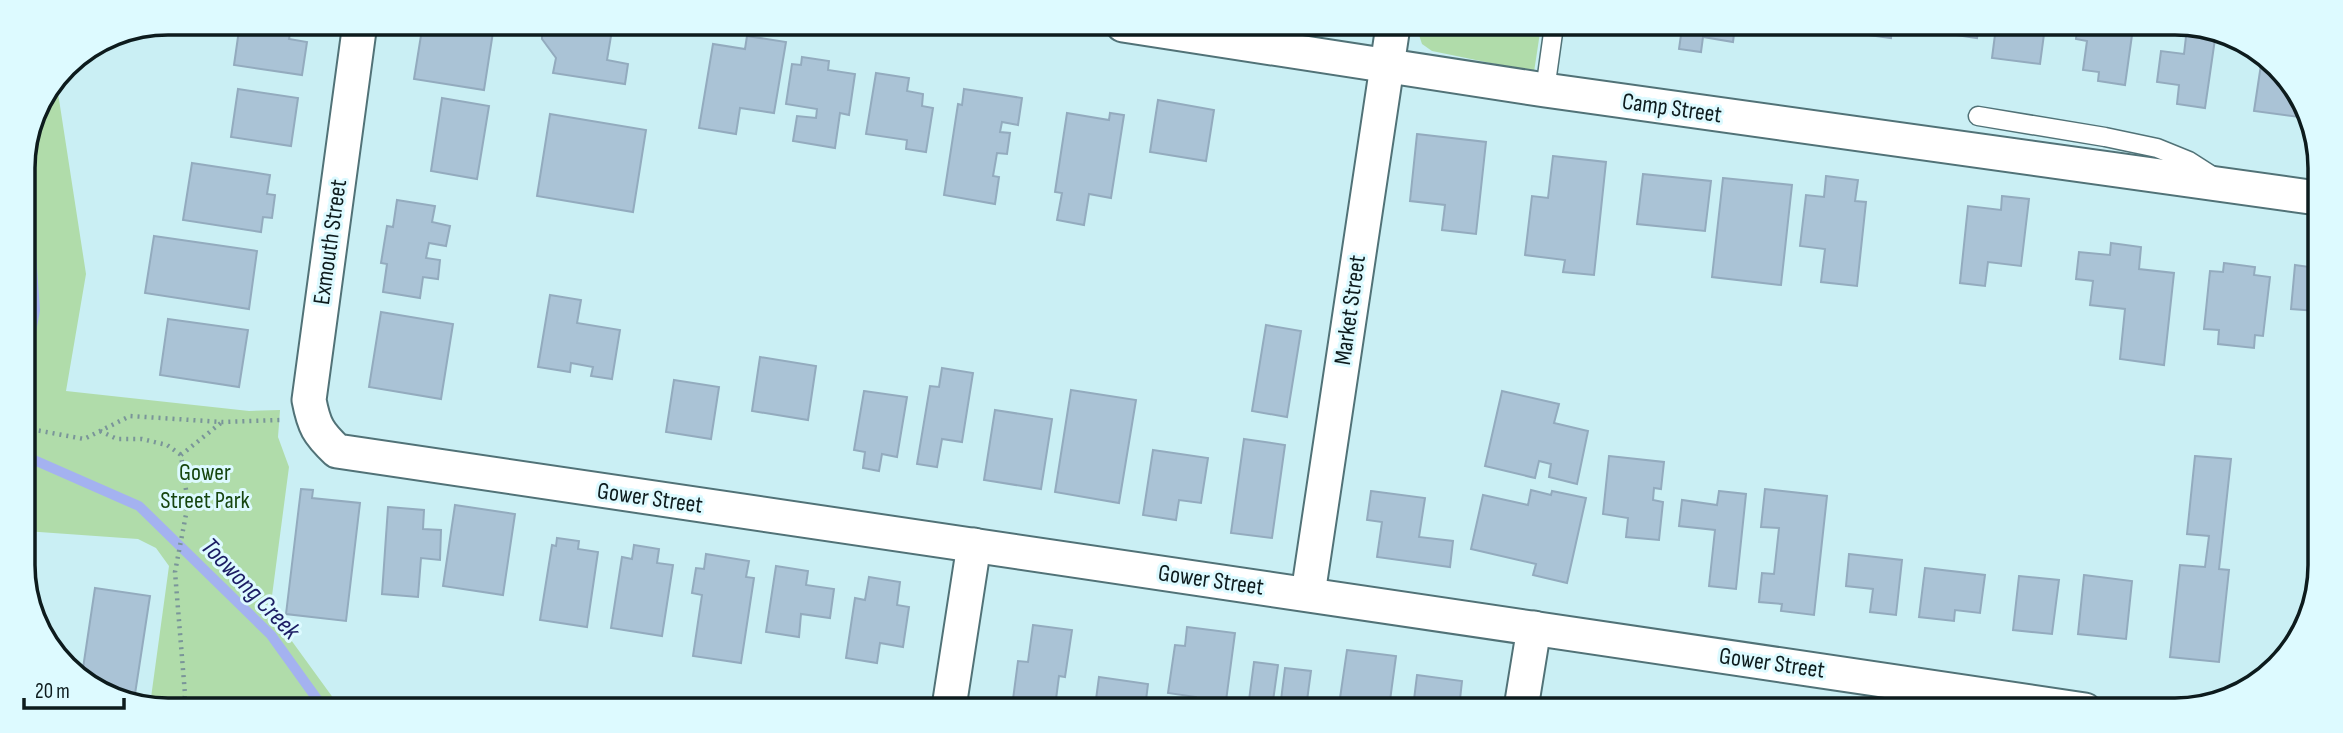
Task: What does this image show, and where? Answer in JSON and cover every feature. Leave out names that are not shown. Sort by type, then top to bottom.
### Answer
[{"type":"street","name":"Exmouth Street","points":[[337,451],[314,424],[309,400],[357,35]]},
{"type":"street","name":"Camp Street","points":[[1187,35],[1545,90],[2124,173],[2222,183],[2308,197]]},
{"type":"street","name":"Market Street","points":[[1308,594],[1392,35]]},
{"type":"street","name":"Gower Street","points":[[337,451],[2004,698]]},
{"type":"street","points":[[950,698],[974,545]]},
{"type":"street","points":[[1523,698],[1534,628]]},
{"type":"lane","points":[[1545,90],[1553,35]]},
{"type":"lane","name":"Camp Street","points":[[1978,116],[2157,148],[2194,163],[2222,183]]},
{"type":"path","points":[[35,430],[84,439],[130,416],[222,422],[282,420]]},
{"type":"path","points":[[181,455],[222,422]]},
{"type":"path","points":[[100,431],[117,439],[142,439],[167,446],[181,455],[188,503],[175,572],[185,698]]},
{"type":"green space","points":[[1419,35],[1540,35],[1534,72],[1432,51],[1422,44]]},
{"type":"green space","name":"Gower Street Park","points":[[58,93],[86,274],[66,391],[249,411],[280,410],[278,437],[289,467],[270,611],[333,698],[151,697],[169,566],[156,548],[138,539],[35,532],[35,159],[45,117]]},
{"type":"building","points":[[238,35],[290,35],[289,39],[307,42],[302,75],[234,65]]},
{"type":"building","points":[[421,35],[493,35],[484,90],[414,79]]},
{"type":"building","points":[[542,35],[611,35],[607,60],[628,64],[625,84],[553,73],[556,58]]},
{"type":"building","points":[[1681,35],[1734,35],[1733,42],[1703,37],[1701,52],[1679,49]]},
{"type":"building","points":[[1869,35],[1891,35],[1891,38]]},
{"type":"building","points":[[1956,35],[1978,35],[1977,38]]},
{"type":"building","points":[[1995,35],[2044,35],[2040,64],[1992,58]]},
{"type":"building","points":[[2076,35],[2132,35],[2125,85],[2098,81],[2099,72],[2083,70],[2087,41],[2076,39]]},
{"type":"building","points":[[747,36],[786,42],[774,113],[740,108],[736,134],[699,128],[713,44],[745,49]]},
{"type":"building","points":[[2186,36],[2215,41],[2205,108],[2177,104],[2179,85],[2157,82],[2161,51],[2184,54]]},
{"type":"building","points":[[802,57],[829,61],[828,70],[855,74],[849,115],[840,113],[835,148],[793,141],[797,116],[816,118],[817,109],[786,104],[792,64],[801,65]]},
{"type":"building","points":[[2261,66],[2286,94],[2297,117],[2254,111]]},
{"type":"building","points":[[876,73],[909,78],[907,91],[923,94],[922,106],[933,108],[926,152],[906,149],[907,140],[866,134]]},
{"type":"building","points":[[238,89],[298,98],[291,146],[231,137]]},
{"type":"building","points":[[964,89],[1022,98],[1018,125],[1002,122],[1000,132],[1010,133],[1007,154],[997,153],[993,176],[999,177],[995,204],[944,195],[958,104],[962,105]]},
{"type":"building","points":[[442,98],[489,106],[477,179],[431,171]]},
{"type":"building","points":[[1158,100],[1214,110],[1206,161],[1150,152]]},
{"type":"building","points":[[1067,113],[1109,120],[1110,113],[1124,115],[1111,198],[1089,194],[1084,225],[1057,220],[1062,193],[1055,192]]},
{"type":"building","points":[[550,114],[646,130],[633,212],[537,196]]},
{"type":"building","points":[[1417,134],[1486,142],[1476,234],[1442,230],[1445,205],[1410,201]]},
{"type":"building","points":[[1553,156],[1606,162],[1594,275],[1563,272],[1565,260],[1525,255],[1532,196],[1548,198]]},
{"type":"building","points":[[192,163],[270,175],[267,194],[275,195],[272,218],[263,217],[261,232],[183,220]]},
{"type":"building","points":[[1643,174],[1711,181],[1705,231],[1637,224]]},
{"type":"building","points":[[1826,176],[1858,180],[1855,201],[1866,202],[1857,286],[1821,282],[1825,249],[1800,246],[1806,195],[1824,197]]},
{"type":"building","points":[[1723,178],[1792,185],[1781,285],[1712,277]]},
{"type":"building","points":[[2002,196],[2029,199],[2021,266],[1988,262],[1985,286],[1960,283],[1968,206],[2001,210]]},
{"type":"building","points":[[397,200],[435,206],[432,222],[450,226],[446,246],[429,243],[426,258],[440,260],[438,279],[423,277],[420,298],[383,292],[387,264],[381,263],[387,226],[393,227]]},
{"type":"building","points":[[154,236],[257,251],[249,309],[145,293]]},
{"type":"building","points":[[2111,243],[2141,247],[2139,269],[2174,273],[2164,365],[2120,359],[2125,309],[2090,305],[2093,281],[2076,279],[2079,252],[2110,255]]},
{"type":"building","points":[[2224,263],[2255,267],[2254,275],[2270,277],[2263,336],[2255,335],[2254,348],[2218,344],[2219,330],[2204,329],[2210,271],[2223,272]]},
{"type":"building","points":[[2295,265],[2308,267],[2308,310],[2291,309]]},
{"type":"building","points":[[550,295],[581,300],[577,323],[620,330],[612,379],[591,376],[593,367],[571,363],[570,372],[538,367]]},
{"type":"building","points":[[381,312],[453,324],[441,399],[369,387]]},
{"type":"building","points":[[168,319],[248,330],[239,387],[160,375]]},
{"type":"building","points":[[1266,325],[1301,331],[1287,417],[1252,411]]},
{"type":"building","points":[[760,357],[816,366],[808,420],[752,411]]},
{"type":"building","points":[[942,368],[973,373],[962,442],[942,439],[937,467],[917,464],[930,386],[939,387]]},
{"type":"building","points":[[674,380],[719,387],[711,439],[666,432]]},
{"type":"building","points":[[1071,390],[1136,400],[1119,503],[1055,492]]},
{"type":"building","points":[[864,391],[907,397],[897,457],[882,454],[879,471],[863,468],[865,452],[854,450]]},
{"type":"building","points":[[1502,391],[1559,404],[1554,423],[1588,431],[1577,484],[1549,477],[1551,464],[1539,461],[1535,478],[1485,466]]},
{"type":"building","points":[[995,410],[1052,419],[1041,489],[984,480]]},
{"type":"building","points":[[1244,439],[1285,445],[1272,538],[1231,533]]},
{"type":"building","points":[[1153,450],[1208,458],[1201,503],[1179,500],[1176,520],[1143,515]]},
{"type":"building","points":[[1609,456],[1664,462],[1661,489],[1654,488],[1653,500],[1663,502],[1659,540],[1626,537],[1628,518],[1603,514]]},
{"type":"building","points":[[2195,456],[2231,459],[2219,569],[2229,570],[2219,662],[2170,657],[2180,565],[2205,567],[2209,536],[2187,534]]},
{"type":"building","points":[[301,489],[313,490],[312,498],[360,503],[346,621],[286,614]]},
{"type":"building","points":[[1765,489],[1827,496],[1814,615],[1781,611],[1782,604],[1759,602],[1762,573],[1774,574],[1779,528],[1761,527]]},
{"type":"building","points":[[1531,490],[1586,498],[1567,583],[1533,575],[1536,564],[1471,549],[1483,495],[1528,505]]},
{"type":"building","points":[[1371,491],[1425,498],[1419,537],[1453,541],[1450,567],[1377,557],[1382,522],[1367,520]]},
{"type":"building","points":[[1719,491],[1746,494],[1736,589],[1709,586],[1715,530],[1679,526],[1682,500],[1717,505]]},
{"type":"building","points":[[455,505],[515,514],[503,595],[443,586]]},
{"type":"building","points":[[388,507],[424,510],[423,529],[441,530],[440,560],[421,558],[418,597],[382,594]]},
{"type":"building","points":[[557,538],[579,541],[578,549],[598,552],[587,627],[540,620],[552,545],[556,546]]},
{"type":"building","points":[[634,545],[659,549],[657,563],[673,565],[662,636],[611,628],[622,557],[632,559]]},
{"type":"building","points":[[706,554],[749,561],[746,577],[754,578],[741,663],[693,656],[702,595],[692,593],[696,568],[704,569]]},
{"type":"building","points":[[1849,554],[1902,560],[1896,615],[1870,612],[1873,589],[1846,586]]},
{"type":"building","points":[[776,566],[808,571],[806,585],[834,589],[830,618],[801,614],[799,637],[766,632]]},
{"type":"building","points":[[1925,568],[1985,575],[1980,613],[1955,610],[1954,621],[1919,617]]},
{"type":"building","points":[[2084,575],[2132,581],[2126,639],[2078,634]]},
{"type":"building","points":[[2019,576],[2059,580],[2052,634],[2013,630]]},
{"type":"building","points":[[869,577],[900,582],[897,605],[909,607],[903,647],[880,643],[877,663],[846,658],[855,598],[865,600]]},
{"type":"building","points":[[95,588],[150,596],[135,693],[101,680],[83,667]]},
{"type":"building","points":[[1033,625],[1072,630],[1065,677],[1059,676],[1056,698],[1013,698],[1018,661],[1028,662]]},
{"type":"building","points":[[1187,627],[1235,633],[1226,698],[1196,698],[1168,693],[1175,645],[1185,646]]},
{"type":"building","points":[[1347,650],[1396,656],[1390,698],[1340,698]]},
{"type":"building","points":[[1254,662],[1278,665],[1273,698],[1249,698]]},
{"type":"building","points":[[1285,668],[1311,671],[1307,698],[1281,698]]},
{"type":"building","points":[[1417,675],[1462,681],[1460,698],[1414,698]]},
{"type":"building","points":[[1099,677],[1148,684],[1146,698],[1096,698]]},
{"type":"waterway","name":"Toowong Creek","points":[[35,460],[139,506],[271,635],[316,698]]}]
